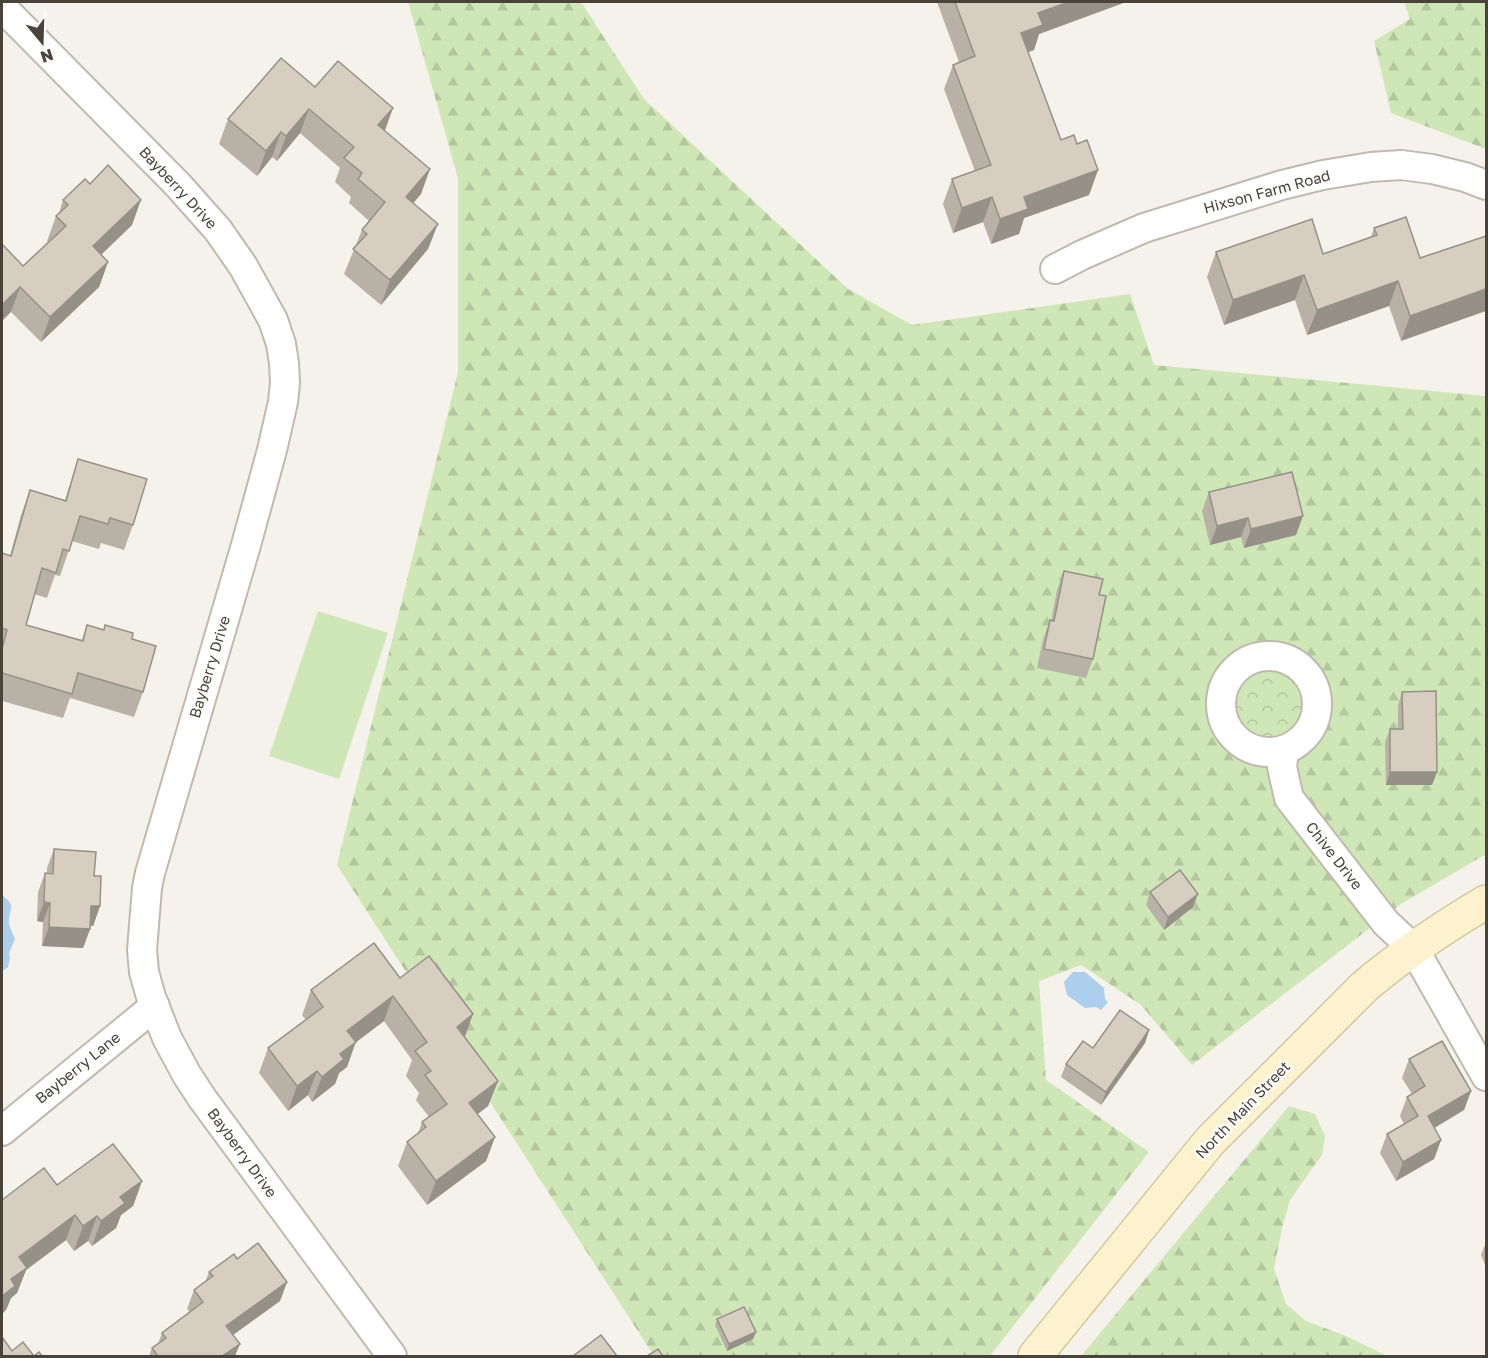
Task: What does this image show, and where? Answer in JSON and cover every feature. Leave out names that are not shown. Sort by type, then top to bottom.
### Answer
[{"type":"main road","name":"North Main Street","points":[[1035,1356],[1210,1141],[1365,986],[1389,966],[1486,902]]},
{"type":"street","name":"Bayberry Drive","points":[[2,7],[162,169],[218,230],[243,266],[273,320],[280,344],[284,363],[283,402],[246,545],[150,873],[142,950],[144,972],[166,1038],[202,1098],[392,1356]]},
{"type":"street","name":"Hixson Farm Road","points":[[1055,269],[1144,228],[1261,191],[1323,175],[1371,166],[1401,165],[1466,177],[1486,185]]},
{"type":"street","name":"Chive Drive","points":[[1284,750],[1282,767],[1289,798],[1386,923],[1414,949],[1486,1076]]},
{"type":"street","name":"Bayberry Lane","points":[[2,1131],[155,1006]]},
{"type":"green space","points":[[408,2],[581,2],[644,99],[848,289],[912,325],[1130,294],[1154,365],[1486,396],[1486,854],[1401,904],[1192,1065],[1141,1005],[1081,965],[1039,981],[1046,1080],[1149,1152],[990,1356],[654,1356],[337,865],[458,372],[458,178]]},
{"type":"green space","points":[[1404,2],[1486,2],[1486,149],[1391,113],[1374,41],[1410,19]]},
{"type":"green space","points":[[318,611],[388,633],[339,779],[269,756]]},
{"type":"green space","points":[[1270,669],[1283,672],[1295,679],[1302,691],[1305,704],[1302,717],[1295,729],[1283,736],[1270,739],[1257,736],[1245,729],[1238,717],[1235,704],[1238,691],[1245,679],[1257,672]]},
{"type":"green space","points":[[1289,1106],[1315,1114],[1325,1136],[1322,1155],[1290,1200],[1282,1228],[1274,1269],[1286,1304],[1306,1321],[1346,1336],[1387,1356],[1081,1356]]},
{"type":"water","points":[[2,895],[11,905],[9,924],[15,939],[9,953],[8,967],[2,971]]},
{"type":"water","points":[[1073,972],[1085,972],[1104,988],[1105,999],[1108,1002],[1101,1010],[1096,1007],[1085,1008],[1067,995],[1064,982]]},
{"type":"building","points":[[955,2],[1069,2],[1038,13],[1043,25],[1021,33],[1061,140],[1074,135],[1077,144],[1087,140],[1098,170],[1024,197],[1028,209],[1000,219],[992,197],[962,208],[952,179],[991,165],[953,65],[975,56]]},
{"type":"building","points":[[281,58],[315,87],[338,61],[393,108],[378,125],[430,169],[406,197],[438,224],[390,280],[353,249],[367,234],[362,230],[385,202],[358,179],[362,173],[344,158],[354,147],[309,109],[286,136],[281,132],[266,151],[228,119]]},
{"type":"building","points":[[108,165],[141,200],[93,246],[108,262],[50,317],[20,287],[2,305],[2,244],[23,266],[66,226],[56,216],[68,205],[63,200],[85,179],[90,184]]},
{"type":"building","points":[[1406,217],[1420,258],[1486,236],[1486,289],[1410,316],[1398,281],[1317,310],[1304,275],[1233,300],[1216,252],[1312,219],[1323,254],[1377,235],[1374,228]]},
{"type":"building","points":[[78,459],[147,479],[133,525],[110,518],[108,524],[80,516],[69,551],[63,549],[56,573],[42,568],[26,625],[83,641],[87,625],[104,630],[105,625],[133,633],[132,639],[156,646],[143,692],[78,673],[72,694],[2,673],[2,649],[7,630],[2,628],[2,553],[11,556],[30,490],[66,501]]},
{"type":"building","points":[[1292,472],[1303,516],[1251,529],[1248,518],[1217,526],[1209,492]]},
{"type":"building","points":[[1064,571],[1103,579],[1099,595],[1106,596],[1093,659],[1044,649],[1050,620],[1054,621]]},
{"type":"building","points":[[1436,691],[1437,772],[1390,772],[1390,729],[1403,729],[1402,692]]},
{"type":"building","points":[[54,849],[96,852],[94,876],[101,876],[100,906],[91,906],[90,929],[49,927],[50,903],[44,902],[45,873],[53,874]]},
{"type":"building","points":[[1180,870],[1198,894],[1168,917],[1150,892]]},
{"type":"building","points":[[374,943],[400,978],[429,956],[473,1014],[457,1027],[498,1081],[469,1103],[495,1137],[436,1181],[407,1142],[426,1127],[422,1122],[447,1104],[425,1075],[431,1071],[415,1051],[427,1042],[393,996],[347,1031],[356,1042],[340,1054],[344,1059],[322,1077],[317,1071],[297,1086],[268,1048],[323,1007],[311,990]]},
{"type":"building","points":[[1120,1010],[1149,1030],[1106,1092],[1066,1064],[1083,1041],[1093,1048]]},
{"type":"building","points":[[1442,1041],[1471,1091],[1428,1116],[1441,1140],[1403,1162],[1387,1134],[1418,1116],[1407,1097],[1425,1086],[1409,1059]]},
{"type":"building","points":[[113,1144],[142,1181],[120,1197],[125,1203],[101,1221],[97,1216],[83,1226],[75,1215],[19,1257],[27,1268],[11,1279],[15,1286],[2,1296],[2,1200],[44,1168],[57,1185]]},
{"type":"building","points":[[258,1243],[287,1282],[226,1326],[240,1344],[222,1356],[158,1356],[152,1348],[166,1338],[162,1333],[203,1302],[194,1290],[213,1276],[209,1272],[234,1254],[237,1259]]},
{"type":"building","points":[[744,1307],[756,1332],[729,1344],[717,1319]]},
{"type":"building","points":[[601,1335],[617,1356],[573,1356]]},
{"type":"building","points":[[2,1337],[12,1351],[23,1342],[34,1356],[2,1356]]},
{"type":"building","points":[[658,1349],[663,1356],[647,1356]]}]
